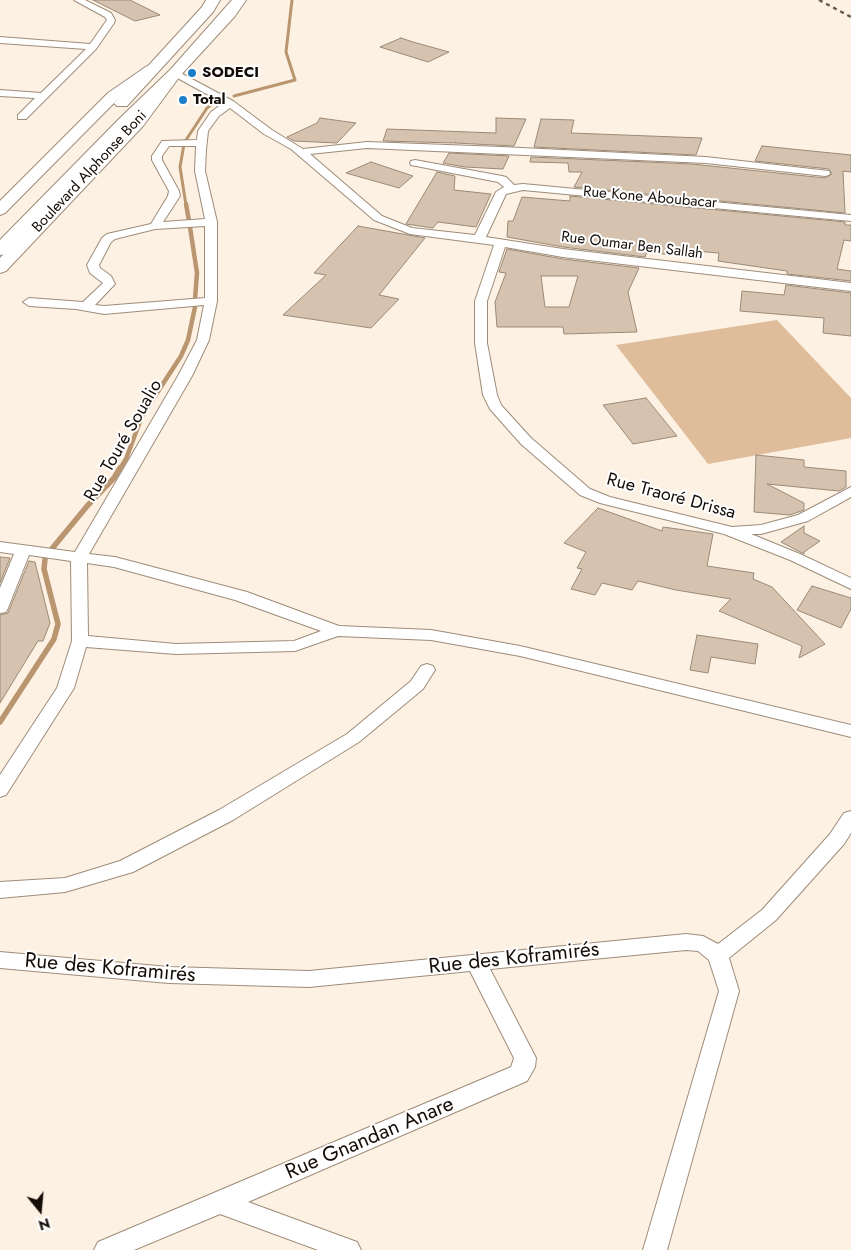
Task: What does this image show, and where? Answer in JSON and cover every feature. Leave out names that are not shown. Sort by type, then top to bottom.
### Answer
[{"type":"main road","name":"Boulevard Alphonse Boni","points":[[0,232],[46,185],[208,9],[213,0]]},
{"type":"main road","name":"Boulevard Alphonse Boni","points":[[0,250],[124,122],[175,73],[230,13],[239,0]]},
{"type":"street","points":[[22,117],[93,47],[111,20],[108,15],[78,0]]},
{"type":"street","points":[[0,40],[93,47]]},
{"type":"street","name":"Boulevard Alphonse Boni","points":[[0,210],[113,96],[152,69]]},
{"type":"street","name":"Boulevard Alphonse Boni","points":[[0,268],[138,123],[175,73]]},
{"type":"street","name":"Rue Oumar Ben Sallah","points":[[175,73],[230,103],[268,132],[302,152],[378,218],[410,231]]},
{"type":"street","points":[[0,93],[43,96]]},
{"type":"street","name":"Rue Touré Soualio","points":[[79,558],[185,376],[203,340],[211,301],[211,222],[200,171],[203,131],[215,114],[230,103]]},
{"type":"street","name":"Rue Oumar Ben Sallah","points":[[268,132],[274,143],[362,217],[379,226],[479,239],[572,255],[851,287]]},
{"type":"street","points":[[155,226],[174,196],[174,191],[157,160],[157,156],[166,143],[202,143]]},
{"type":"street","points":[[302,152],[367,145],[501,150],[706,160],[825,173]]},
{"type":"street","points":[[415,163],[502,179],[511,188],[501,192],[479,239]]},
{"type":"street","name":"Rue Kone Aboubacar","points":[[511,188],[523,187],[614,194],[851,218]]},
{"type":"street","points":[[86,306],[109,284],[106,279],[94,270],[93,265],[110,236],[155,226],[211,222]]},
{"type":"street","name":"Rue Traoré Drissa","points":[[501,243],[481,301],[482,343],[490,395],[495,406],[526,442],[585,492],[605,500],[729,531],[795,557],[851,584]]},
{"type":"street","points":[[29,302],[86,306],[104,310],[211,301]]},
{"type":"street","points":[[729,531],[761,529],[802,518],[851,491]]},
{"type":"street","points":[[0,547],[115,562],[241,596],[337,631],[431,635],[520,651],[851,730]]},
{"type":"street","points":[[0,608],[23,551]]},
{"type":"street","points":[[0,790],[64,688],[80,641],[79,558]]},
{"type":"street","points":[[80,641],[176,649],[295,646],[337,631]]},
{"type":"street","points":[[0,890],[65,885],[126,867],[226,816],[352,738],[417,685],[427,670]]},
{"type":"street","points":[[655,1250],[728,991],[718,955],[769,916],[837,839],[851,818]]},
{"type":"street","name":"Rue des Koframirés","points":[[0,960],[169,976],[309,979],[686,942],[703,944],[718,955]]},
{"type":"street","name":"Rue Gnandan Anare","points":[[106,1250],[220,1203],[518,1074],[524,1067],[525,1058],[476,963]]},
{"type":"street","points":[[220,1203],[349,1250]]},
{"type":"shaded area","points":[[777,320],[851,398],[851,438],[708,464],[616,345]]},
{"type":"building","points":[[93,0],[130,0],[160,15],[135,21]]},
{"type":"building","points":[[401,38],[449,52],[428,62],[380,47]]},
{"type":"building","points":[[320,118],[356,123],[337,143],[294,141],[287,137],[317,123]]},
{"type":"building","points":[[496,118],[526,119],[514,146],[456,142],[383,141],[387,129],[496,133]]},
{"type":"building","points":[[541,119],[574,120],[571,133],[702,138],[696,155],[534,147]]},
{"type":"building","points":[[762,146],[851,155],[851,172],[843,171],[845,213],[574,187],[582,172],[569,172],[568,163],[530,162],[531,157],[692,164],[825,178],[832,174],[829,169],[755,161]]},
{"type":"building","points":[[449,153],[509,156],[503,169],[465,167],[443,163]]},
{"type":"building","points":[[371,162],[413,176],[399,188],[346,173]]},
{"type":"building","points":[[437,172],[455,176],[454,190],[491,194],[476,227],[438,222],[433,228],[406,224]]},
{"type":"building","points":[[570,196],[845,222],[845,225],[851,225],[851,241],[844,240],[837,269],[851,271],[851,281],[787,274],[787,271],[718,261],[719,253],[683,250],[681,256],[647,252],[645,257],[563,247],[507,237],[508,221],[513,221],[522,197],[570,201]]},
{"type":"building","points":[[358,226],[425,238],[379,295],[399,299],[371,328],[283,315],[326,275],[314,273]]},
{"type":"building","points":[[507,249],[563,259],[639,268],[628,292],[637,332],[564,334],[563,327],[497,327],[495,302],[506,273],[499,272]],"holes":[[[541,276],[578,276],[569,307],[545,307]]]},
{"type":"building","points":[[786,285],[851,293],[851,336],[823,333],[824,318],[740,311],[742,291],[784,295]]},
{"type":"building","points":[[646,398],[677,436],[633,444],[603,405]]},
{"type":"building","points":[[756,455],[804,460],[804,467],[846,471],[846,487],[839,491],[767,484],[804,503],[804,510],[790,515],[754,512]]},
{"type":"building","points":[[598,508],[662,531],[663,527],[713,534],[707,566],[754,573],[753,579],[772,587],[825,644],[799,658],[802,646],[719,611],[731,599],[676,590],[638,581],[632,590],[602,583],[595,595],[571,589],[582,569],[577,568],[586,552],[564,543]]},
{"type":"building","points":[[804,526],[804,533],[820,541],[804,552],[804,554],[781,542]]},
{"type":"building","points":[[0,557],[10,558],[0,583]]},
{"type":"building","points":[[29,561],[35,562],[50,623],[43,641],[38,641],[0,703],[0,615],[8,613]]},
{"type":"building","points":[[812,586],[851,598],[851,609],[841,628],[797,610]]},
{"type":"building","points":[[697,635],[758,644],[755,664],[711,657],[708,673],[690,670]]},
{"type":"waterway","points":[[234,96],[295,80],[286,52],[292,0]]},
{"type":"waterway","points":[[186,140],[207,108],[216,101]]},
{"type":"waterway","points":[[184,144],[180,167],[186,205]]},
{"type":"waterway","points":[[186,204],[189,221]]},
{"type":"waterway","points":[[190,227],[197,273],[195,299]]},
{"type":"waterway","points":[[119,470],[126,459],[142,416],[181,356],[188,340],[195,307]]},
{"type":"waterway","points":[[50,551],[88,505],[114,478],[120,468]]},
{"type":"waterway","points":[[0,722],[54,639],[58,624],[44,569],[45,559]]},
{"type":"railway","points":[[819,0],[851,17]]},
{"type":"place","name":"SODECI","points":[[192,73]]},
{"type":"place","name":"Total","points":[[183,100]]}]
